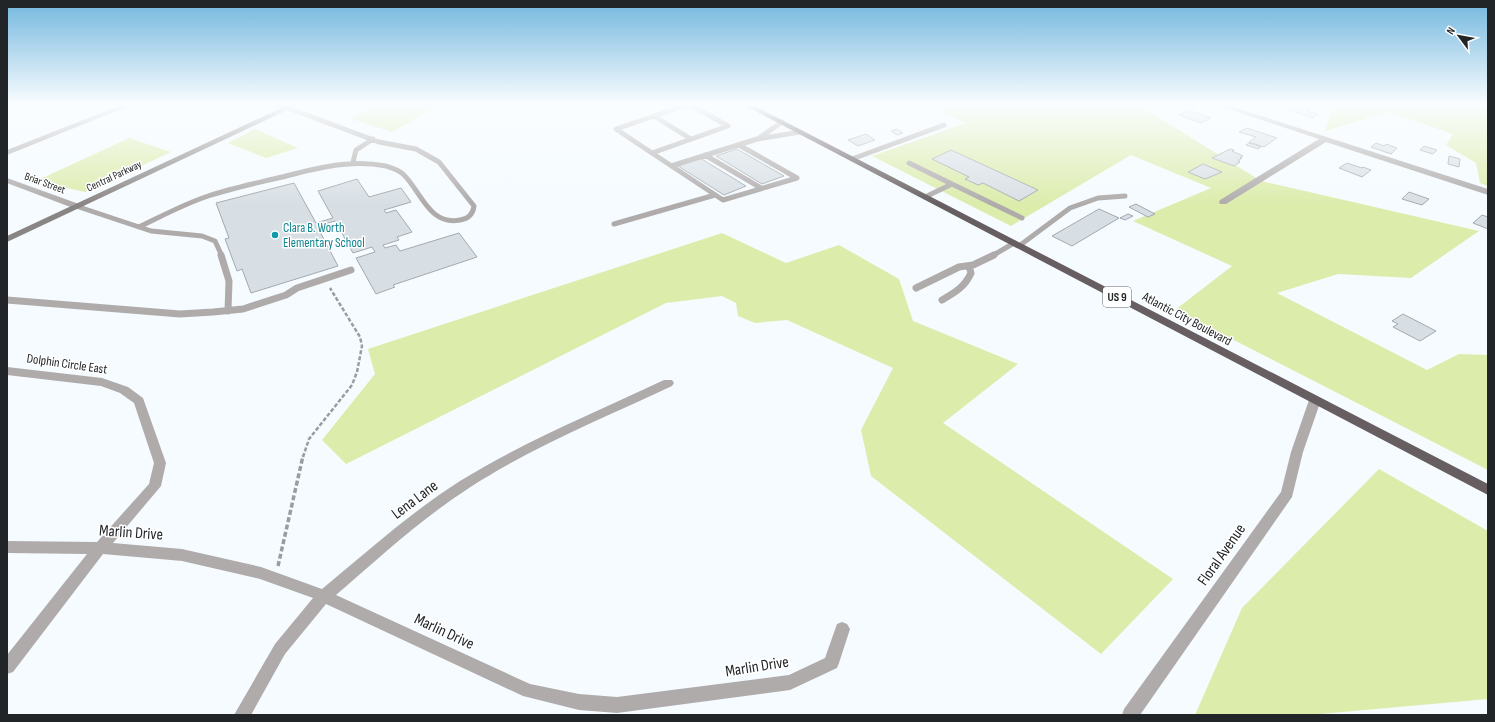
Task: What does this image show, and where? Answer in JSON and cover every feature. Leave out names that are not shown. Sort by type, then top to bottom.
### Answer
[{"type":"highway","name":"Atlantic City Boulevard","points":[[811,138],[1488,490]]},
{"type":"main road","name":"Central Parkway","points":[[7,239],[224,138]]},
{"type":"street","points":[[7,152],[44,138]]},
{"type":"street","points":[[1316,138],[1488,192]]},
{"type":"street","points":[[1223,202],[1323,140]]},
{"type":"street","name":"Briar Street","points":[[7,180],[76,206]]},
{"type":"street","name":"Dolphin Circle East","points":[[7,371],[102,382],[124,390],[138,401],[160,463],[155,486],[100,548],[7,667]]},
{"type":"street","name":"Lena Lane","points":[[242,715],[280,649],[324,596],[416,519],[464,485],[522,452],[668,383]]},
{"type":"street","name":"Floral Avenue","points":[[1130,715],[1287,493],[1297,452],[1315,400]]},
{"type":"street","name":"Marlin Drive","points":[[7,547],[100,548],[182,555],[237,567],[324,596],[529,691],[579,702],[617,705],[790,682],[831,663],[842,629]]},
{"type":"lane","points":[[139,227],[189,203],[210,196],[336,163],[353,162],[396,169],[403,174],[426,206],[440,218],[448,221],[459,221],[469,217],[473,212],[474,206],[439,162],[416,149],[379,142],[370,138]]},
{"type":"lane","points":[[629,138],[723,200],[797,178],[739,145]]},
{"type":"lane","points":[[652,153],[695,138]]},
{"type":"lane","points":[[671,166],[765,138]]},
{"type":"lane","points":[[852,159],[910,138]]},
{"type":"lane","points":[[353,162],[356,150],[374,139]]},
{"type":"lane","points":[[705,155],[761,188]]},
{"type":"lane","points":[[909,163],[1022,218]]},
{"type":"lane","points":[[925,197],[952,184]]},
{"type":"lane","points":[[614,224],[715,194]]},
{"type":"lane","points":[[916,288],[959,267],[969,266],[1016,245],[1070,208],[1098,198],[1125,196]]},
{"type":"lane","points":[[76,206],[151,231],[202,236],[215,241],[221,254],[229,281],[228,310]]},
{"type":"lane","points":[[942,300],[959,290],[968,282],[971,273],[969,266]]},
{"type":"lane","points":[[7,300],[180,314],[243,309],[286,295],[297,288],[351,270]]},
{"type":"path","points":[[275,579],[302,459],[309,439],[352,385],[358,372],[362,346],[360,336],[324,279]]},
{"type":"green space","points":[[129,138],[171,152],[85,192],[36,181]]},
{"type":"green space","points":[[238,138],[275,138],[298,148],[266,158],[228,143]]},
{"type":"green space","points":[[924,138],[1191,138],[1261,181],[1479,231],[1411,278],[1338,274],[1277,293],[1427,370],[1459,354],[1488,355],[1488,470],[1175,310],[1232,266],[1133,221],[1211,188],[1131,155],[1011,226],[872,156]]},
{"type":"green space","points":[[1451,138],[1488,138],[1488,186],[1480,183],[1476,163],[1446,145]]},
{"type":"green space","points":[[722,233],[786,263],[839,245],[899,279],[913,321],[1018,364],[943,423],[1173,579],[1101,654],[871,476],[861,430],[893,368],[787,320],[755,323],[738,316],[736,303],[722,296],[666,303],[346,464],[322,440],[375,374],[368,349]]},
{"type":"green space","points":[[1379,469],[1488,531],[1488,699],[1309,715],[1195,715],[1242,608]]},
{"type":"building","points":[[855,138],[872,138],[875,140],[858,146],[848,140]]},
{"type":"building","points":[[1255,138],[1277,138],[1264,147],[1249,142]]},
{"type":"building","points":[[1249,143],[1261,147],[1258,149],[1246,145]]},
{"type":"building","points":[[1376,143],[1384,146],[1386,144],[1397,148],[1391,154],[1371,147]]},
{"type":"building","points":[[1424,146],[1437,150],[1433,154],[1420,150]]},
{"type":"building","points":[[737,149],[784,176],[762,184],[716,156]]},
{"type":"building","points":[[1230,149],[1243,156],[1238,161],[1240,162],[1234,166],[1212,158]]},
{"type":"building","points":[[951,150],[1038,190],[1019,201],[983,183],[978,185],[965,179],[969,177],[932,159]]},
{"type":"building","points":[[1449,156],[1460,159],[1459,167],[1448,164]]},
{"type":"building","points":[[700,158],[746,186],[724,195],[678,166]]},
{"type":"building","points":[[1347,163],[1371,170],[1362,177],[1339,168]]},
{"type":"building","points":[[1203,164],[1222,172],[1205,179],[1188,172]]},
{"type":"building","name":"Clara B. Worth Elementary School","points":[[357,179],[369,197],[401,188],[411,202],[384,210],[386,213],[396,210],[412,232],[397,237],[399,240],[383,245],[385,248],[396,245],[400,251],[459,233],[477,257],[393,285],[395,287],[376,294],[356,258],[375,252],[372,247],[353,253],[335,221],[317,226],[338,266],[251,293],[242,269],[237,271],[225,239],[229,238],[216,203],[294,183],[316,223],[333,218],[318,191]]},
{"type":"building","points":[[1409,192],[1429,199],[1422,205],[1402,199]]},
{"type":"building","points":[[1136,204],[1155,214],[1148,217],[1129,207]]},
{"type":"building","points":[[1099,209],[1119,218],[1072,246],[1052,236]]},
{"type":"building","points":[[1128,214],[1133,216],[1125,220],[1120,218]]},
{"type":"building","points":[[1482,215],[1488,217],[1488,229],[1473,223]]},
{"type":"building","points":[[1403,314],[1436,331],[1420,341],[1393,327],[1398,324],[1392,321]]},
{"type":"place","name":"Clara B. Worth Elementary School","points":[[275,235]]}]
